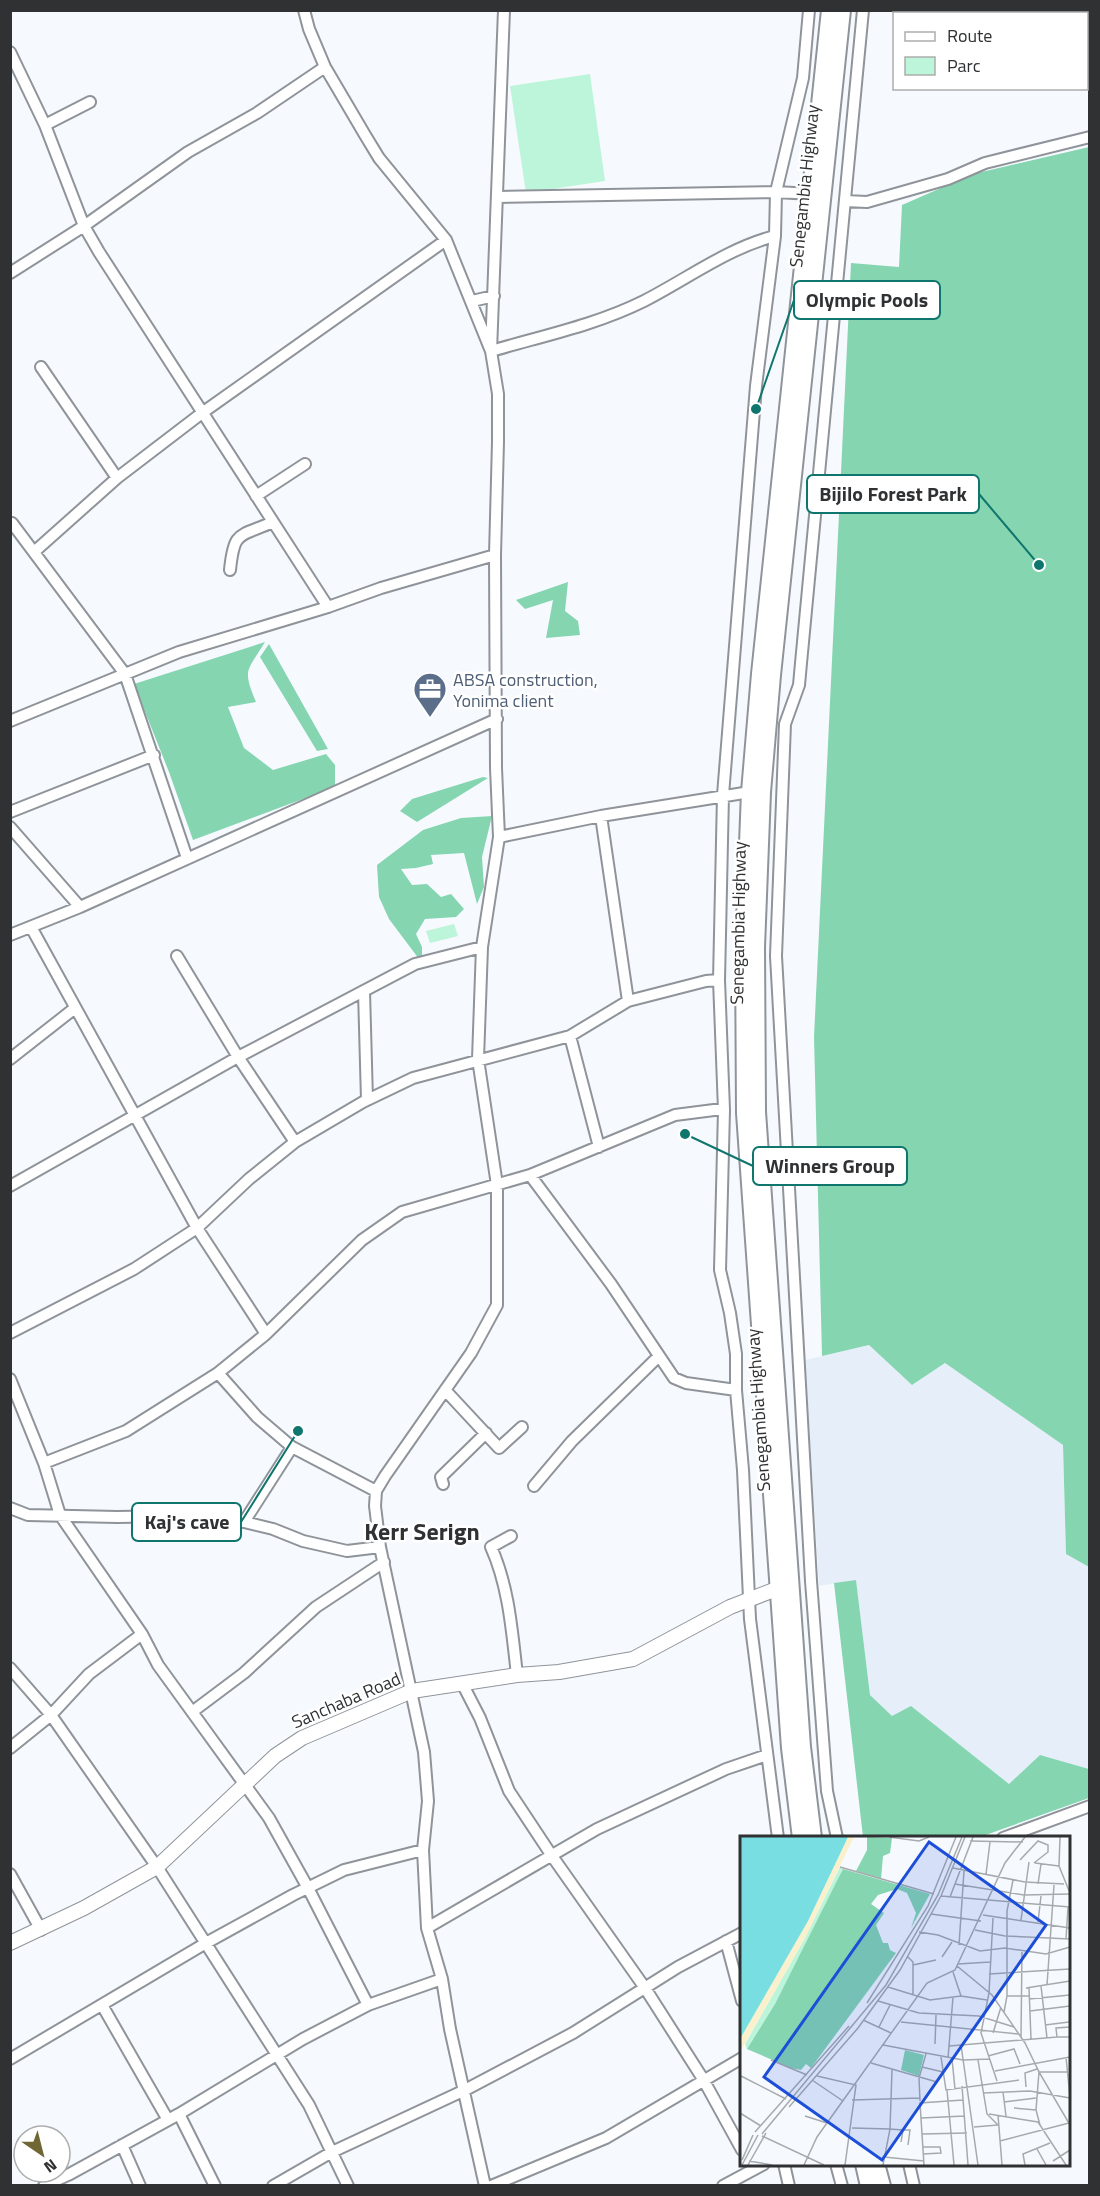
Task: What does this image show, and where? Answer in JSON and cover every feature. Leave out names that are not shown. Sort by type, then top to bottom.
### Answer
[{"type":"main road","name":"Senegambia Highway","points":[[801,1836],[790,1748],[745,1113],[744,947],[750,792],[763,650],[830,10]]},
{"type":"main road","name":"Senegambia Highway","points":[[813,1836],[801,1735],[757,1112],[756,947],[762,792],[772,675],[842,10]]},
{"type":"main road","points":[[864,2166],[869,2186]]},
{"type":"main road","points":[[877,2166],[882,2186]]},
{"type":"street","points":[[304,10],[309,29],[325,67],[379,158],[446,240],[492,351]]},
{"type":"street","points":[[485,2186],[450,2029],[442,1980],[427,1928],[423,1850],[428,1801],[425,1762],[412,1691],[380,1547],[375,1506],[376,1491],[471,1353],[497,1305],[497,1185],[478,1059],[482,947],[499,837],[496,768],[495,555],[498,394],[492,351],[504,10]]},
{"type":"street","points":[[778,1836],[750,1619],[751,1598],[736,1390],[736,1354],[720,1270],[724,1110],[720,980],[723,795],[756,386],[775,236],[776,192],[803,78],[809,10]]},
{"type":"street","points":[[837,1836],[826,1791],[811,1581],[776,956],[785,724],[799,685],[863,10]]},
{"type":"street","points":[[10,52],[45,124],[84,226],[328,606]]},
{"type":"street","points":[[10,273],[84,226],[188,152],[257,113],[325,67]]},
{"type":"street","points":[[45,124],[90,102]]},
{"type":"street","points":[[845,201],[867,202],[948,179],[985,163],[1089,137]]},
{"type":"street","points":[[498,197],[776,192],[812,194]]},
{"type":"street","points":[[492,351],[608,317],[643,301],[752,242],[775,236]]},
{"type":"street","points":[[34,552],[117,478],[202,413],[446,240]]},
{"type":"street","points":[[472,301],[494,296]]},
{"type":"street","points":[[41,367],[117,478]]},
{"type":"street","points":[[256,496],[304,464]]},
{"type":"street","points":[[11,522],[125,674],[187,858]]},
{"type":"street","points":[[230,570],[233,546],[237,538],[273,522]]},
{"type":"street","points":[[10,721],[179,652],[381,588],[495,555]]},
{"type":"street","points":[[10,935],[80,907],[497,719]]},
{"type":"street","points":[[10,812],[154,755]]},
{"type":"street","points":[[499,837],[601,816],[750,792]]},
{"type":"street","points":[[601,816],[628,1001]]},
{"type":"street","points":[[10,827],[80,907]]},
{"type":"street","points":[[31,927],[197,1228],[266,1334]]},
{"type":"street","points":[[10,1186],[238,1057],[415,964],[482,947]]},
{"type":"street","points":[[177,956],[238,1057],[295,1142]]},
{"type":"street","points":[[10,1334],[134,1269],[197,1228],[249,1179],[295,1142],[367,1100],[413,1078],[570,1036],[628,1001],[706,981],[720,980]]},
{"type":"street","points":[[364,991],[367,1100]]},
{"type":"street","points":[[10,1059],[75,1008]]},
{"type":"street","points":[[570,1036],[599,1147]]},
{"type":"street","points":[[44,1463],[126,1431],[218,1373],[266,1334],[362,1240],[402,1212],[530,1176],[675,1115],[724,1110]]},
{"type":"street","points":[[530,1176],[611,1284],[674,1378],[686,1383],[736,1390]]},
{"type":"street","points":[[534,1486],[572,1441],[660,1356]]},
{"type":"street","points":[[218,1373],[257,1417],[292,1447],[376,1491]]},
{"type":"street","points":[[10,1379],[44,1463],[60,1515],[142,1634],[158,1665],[269,1818],[368,2005]]},
{"type":"street","points":[[445,1390],[499,1448],[522,1428]]},
{"type":"street","points":[[442,1484],[441,1477],[486,1433]]},
{"type":"street","points":[[244,1522],[292,1447]]},
{"type":"street","points":[[10,1508],[28,1515],[178,1516],[244,1522],[273,1529],[303,1541],[347,1551],[380,1547]]},
{"type":"street","points":[[511,1536],[490,1547],[501,1569],[517,1675]]},
{"type":"street","points":[[192,1712],[244,1673],[316,1607],[384,1562]]},
{"type":"street","name":"Sanchaba Road","points":[[10,1943],[84,1908],[157,1866],[243,1784],[275,1756],[302,1738],[412,1691],[633,1659],[697,1623],[779,1588]]},
{"type":"street","points":[[10,1748],[51,1715],[89,1674],[142,1634]]},
{"type":"street","points":[[10,1668],[51,1715],[157,1866],[309,2105],[348,2186]]},
{"type":"street","points":[[462,1683],[480,1718],[509,1791],[645,1988],[703,2079],[740,2148]]},
{"type":"street","points":[[427,1928],[597,1829],[726,1769],[767,1755]]},
{"type":"street","points":[[1009,1836],[1089,1806]]},
{"type":"street","points":[[10,2060],[206,1943],[308,1888],[344,1870],[423,1850]]},
{"type":"street","points":[[10,1875],[41,1930]]},
{"type":"street","points":[[273,2186],[332,2152],[465,2090],[573,2032],[678,1967],[740,1934]]},
{"type":"street","points":[[726,1941],[740,1997]]},
{"type":"street","points":[[72,2179],[122,2145],[179,2114],[303,2039],[368,2005],[442,1980]]},
{"type":"street","points":[[102,2005],[168,2120]]},
{"type":"street","points":[[491,2186],[606,2138],[740,2059]]},
{"type":"street","points":[[179,2114],[215,2186]]},
{"type":"street","points":[[122,2145],[140,2186]]},
{"type":"street","points":[[784,2166],[789,2186]]},
{"type":"street","points":[[837,2166],[842,2186]]},
{"type":"street","points":[[909,2166],[914,2186]]},
{"type":"street","points":[[723,2186],[751,2167]]},
{"type":"shaded area","points":[[869,1345],[912,1385],[945,1363],[1063,1445],[1066,1554],[1089,1567],[1089,1769],[1040,1755],[1009,1784],[911,1707],[892,1717],[870,1695],[856,1580],[819,1586],[805,1360]]},
{"type":"green space","points":[[590,74],[605,181],[526,193],[510,86]]},
{"type":"green space","points":[[1090,147],[1089,1567],[1066,1554],[1063,1445],[945,1363],[912,1385],[869,1345],[822,1356],[814,1037],[851,263],[899,267],[902,205],[973,174]]},
{"type":"green space","points":[[568,582],[565,611],[578,621],[580,635],[546,638],[553,600],[525,609],[516,600]]},
{"type":"green space","points":[[265,642],[248,670],[249,682],[256,702],[228,707],[244,748],[273,770],[326,754],[335,765],[335,787],[193,840],[134,684]]},
{"type":"green space","points":[[269,644],[328,749],[317,751],[260,657]]},
{"type":"green space","points":[[483,777],[488,778],[417,822],[400,811],[412,799]]},
{"type":"green space","points":[[492,816],[482,857],[484,887],[477,904],[464,853],[431,855],[433,864],[401,869],[412,885],[427,884],[441,897],[451,894],[464,909],[456,917],[425,919],[416,934],[422,947],[422,963],[389,919],[379,897],[377,865],[423,830],[461,818]]},
{"type":"green space","points":[[454,924],[458,936],[430,943],[426,931]]},
{"type":"green space","points":[[856,1580],[870,1695],[892,1716],[911,1706],[1009,1784],[1040,1755],[1089,1769],[1089,1798],[983,1836],[863,1836],[834,1583]]},
{"type":"place","name":"Olympic Pools","points":[[756,409]]},
{"type":"place","name":"Bijilo Forest Park","points":[[1039,565]]},
{"type":"place","name":"ABSA construction, Yonima client","points":[[430,718]]},
{"type":"place","name":"Winners Group","points":[[685,1134]]},
{"type":"place","name":"Kaj's cave","points":[[298,1431]]},
{"type":"district","name":"Kerr Serign","points":[[422,1531]]}]
